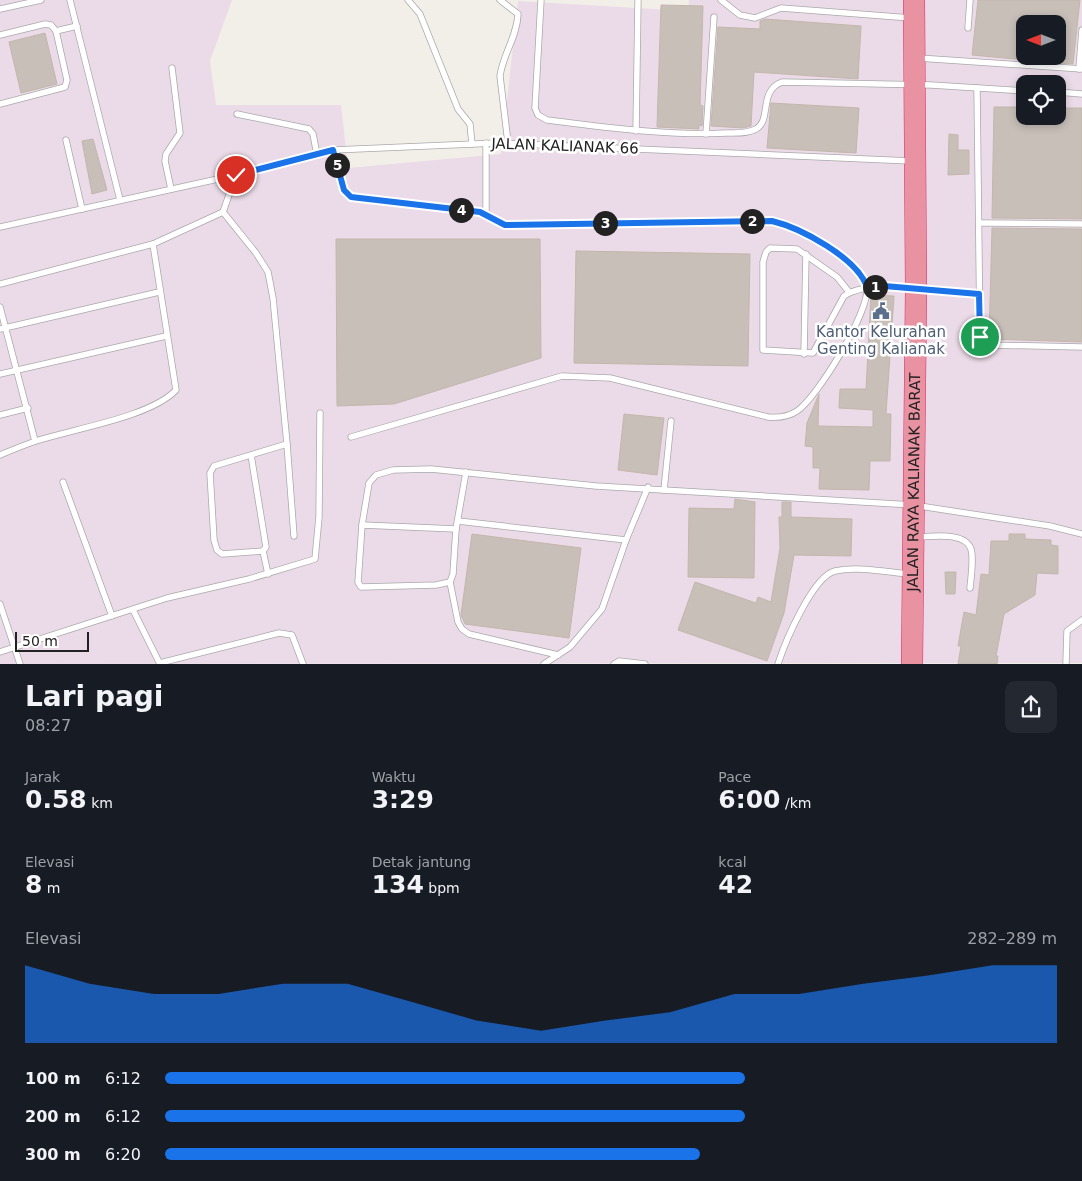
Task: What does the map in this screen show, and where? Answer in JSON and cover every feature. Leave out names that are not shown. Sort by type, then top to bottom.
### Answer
[{"type":"highway","name":"JALAN RAYA KALIANAK BARAT","points":[[912,5],[916,58],[916,289],[912,664]]},
{"type":"lane","points":[[0,9],[41,0]]},
{"type":"lane","points":[[70,0],[120,200]]},
{"type":"lane","points":[[408,0],[420,14],[458,109],[470,124],[472,144]]},
{"type":"lane","points":[[500,0],[518,14],[516,30],[501,65],[500,76],[508,143]]},
{"type":"lane","points":[[541,0],[535,108],[538,115],[547,120],[636,131],[706,134],[746,132],[758,128],[761,123],[768,92],[775,84],[782,82],[916,85],[1016,90]]},
{"type":"lane","points":[[636,131],[638,0]]},
{"type":"lane","points":[[721,0],[734,12],[755,18],[781,8],[912,5]]},
{"type":"lane","points":[[968,28],[970,0]]},
{"type":"lane","points":[[706,134],[714,17]]},
{"type":"lane","points":[[0,35],[45,24],[51,25],[56,31],[67,80],[65,87],[0,104]]},
{"type":"lane","points":[[56,31],[77,26]]},
{"type":"lane","points":[[916,58],[1080,69],[1082,30]]},
{"type":"lane","points":[[171,189],[165,160],[166,154],[180,133],[172,68]]},
{"type":"lane","points":[[977,88],[980,337],[986,344],[1082,347]]},
{"type":"lane","points":[[1066,93],[1082,94]]},
{"type":"lane","points":[[237,114],[309,129],[313,134],[317,156]]},
{"type":"lane","points":[[66,140],[82,209]]},
{"type":"lane","points":[[486,143],[486,213]]},
{"type":"lane","name":"JALAN KALIANAK 66","points":[[0,227],[236,175],[317,156],[333,150],[508,143],[916,161]]},
{"type":"lane","points":[[333,150],[344,190],[351,197],[486,213],[505,225],[772,221],[802,232],[851,264],[864,277],[867,287],[864,306],[827,378],[798,411],[781,418],[768,417],[610,378],[562,376],[351,437]]},
{"type":"lane","points":[[0,284],[153,244],[223,212],[236,175]]},
{"type":"lane","points":[[223,212],[256,253],[268,272],[273,298],[294,536]]},
{"type":"lane","points":[[980,223],[1082,224]]},
{"type":"lane","points":[[0,455],[35,441],[141,410],[169,398],[176,390],[159,292],[153,244]]},
{"type":"lane","points":[[849,292],[837,277],[806,254],[788,248],[770,248],[766,252],[763,262],[763,350],[804,354],[816,352],[844,296],[849,292],[867,287],[979,294]]},
{"type":"lane","points":[[804,354],[806,254]]},
{"type":"lane","points":[[3,328],[159,292]]},
{"type":"lane","points":[[0,307],[3,328],[18,370],[35,441]]},
{"type":"lane","points":[[0,374],[166,336]]},
{"type":"lane","points":[[0,414],[28,408]]},
{"type":"lane","points":[[0,652],[167,598],[268,574],[315,559],[317,552],[320,413]]},
{"type":"lane","points":[[664,490],[671,421]]},
{"type":"lane","points":[[263,551],[222,554],[217,550],[214,540],[210,473],[214,466],[287,444]]},
{"type":"lane","points":[[251,454],[267,539],[266,547],[263,551],[268,574]]},
{"type":"lane","points":[[450,582],[436,585],[361,587],[358,582],[362,525],[369,483],[376,475],[393,470],[431,469],[596,486],[648,487],[664,490],[913,505],[1050,526],[1082,534]]},
{"type":"lane","points":[[466,472],[456,529],[453,574],[450,582],[458,622],[462,629],[469,634],[558,655]]},
{"type":"lane","points":[[62,482],[112,616]]},
{"type":"lane","points":[[544,664],[582,636],[602,609],[626,540],[648,487]]},
{"type":"lane","points":[[458,521],[626,540]]},
{"type":"lane","points":[[362,525],[456,529]]},
{"type":"lane","points":[[914,537],[958,538],[967,543],[971,553],[970,588]]},
{"type":"lane","points":[[778,664],[785,642],[820,579],[834,571],[848,570],[914,574]]},
{"type":"lane","points":[[0,604],[20,664]]},
{"type":"lane","points":[[133,610],[160,663],[279,633],[292,636],[303,664]]},
{"type":"lane","points":[[1066,664],[1068,631],[1082,620]]},
{"type":"lane","points":[[614,664],[619,661],[645,664]]},
{"type":"shaded area","points":[[0,0],[232,0],[210,61],[216,105],[341,105],[348,168],[501,154],[518,1],[688,11],[689,0],[1082,0],[1082,663],[0,664]]},
{"type":"building","points":[[978,0],[1080,0],[1073,64],[1066,64],[1066,15],[1016,15],[1016,59],[972,55]]},
{"type":"building","points":[[661,5],[703,6],[700,105],[703,106],[702,126],[699,125],[699,129],[657,127]]},
{"type":"building","points":[[765,19],[861,26],[858,79],[754,72],[751,126],[743,128],[711,126],[718,27],[760,29],[760,21]]},
{"type":"building","points":[[45,33],[57,84],[21,93],[9,42]]},
{"type":"building","points":[[771,103],[859,108],[856,153],[767,148]]},
{"type":"building","points":[[994,107],[1016,107],[1016,125],[1066,125],[1066,108],[1082,108],[1082,219],[992,218]]},
{"type":"building","points":[[949,134],[958,135],[958,150],[969,150],[969,174],[948,175]]},
{"type":"building","points":[[93,139],[107,190],[92,194],[82,141]]},
{"type":"building","points":[[992,228],[1082,229],[1082,342],[989,339]]},
{"type":"building","points":[[336,239],[540,239],[541,358],[394,404],[337,406]]},
{"type":"building","points":[[576,251],[750,254],[748,366],[574,363]]},
{"type":"building","points":[[871,295],[894,296],[886,414],[891,414],[890,461],[870,461],[869,490],[819,489],[820,468],[813,468],[813,447],[805,446],[807,423],[819,394],[818,426],[873,427],[873,410],[839,408],[840,389],[866,389]]},
{"type":"building","points":[[624,414],[664,418],[657,475],[618,470]]},
{"type":"building","points":[[735,499],[755,502],[754,578],[688,577],[689,508],[734,509]]},
{"type":"building","points":[[782,502],[791,502],[791,517],[852,519],[851,556],[794,555],[784,613],[767,661],[678,630],[695,582],[756,603],[758,597],[771,602],[780,548],[779,517],[782,517]]},
{"type":"building","points":[[472,534],[581,548],[569,638],[465,624],[461,615]]},
{"type":"building","points":[[1009,534],[1025,534],[1025,539],[1051,540],[1051,545],[1058,546],[1058,574],[1037,573],[1035,595],[1004,614],[996,656],[998,656],[997,664],[958,664],[961,646],[958,646],[964,612],[976,615],[981,574],[989,575],[991,541],[1009,541]]},
{"type":"building","points":[[945,572],[956,572],[955,594],[946,594]]},
{"type":"place","name":"Kantor Kelurahan Genting Kalianak","points":[[881,311]]},
{"type":"route","points":[[236,175],[317,156],[333,150],[344,190],[351,197],[486,213],[497,222],[505,225],[772,221],[802,232],[851,264],[864,277],[867,287],[884,286],[979,294],[980,337]]}]
